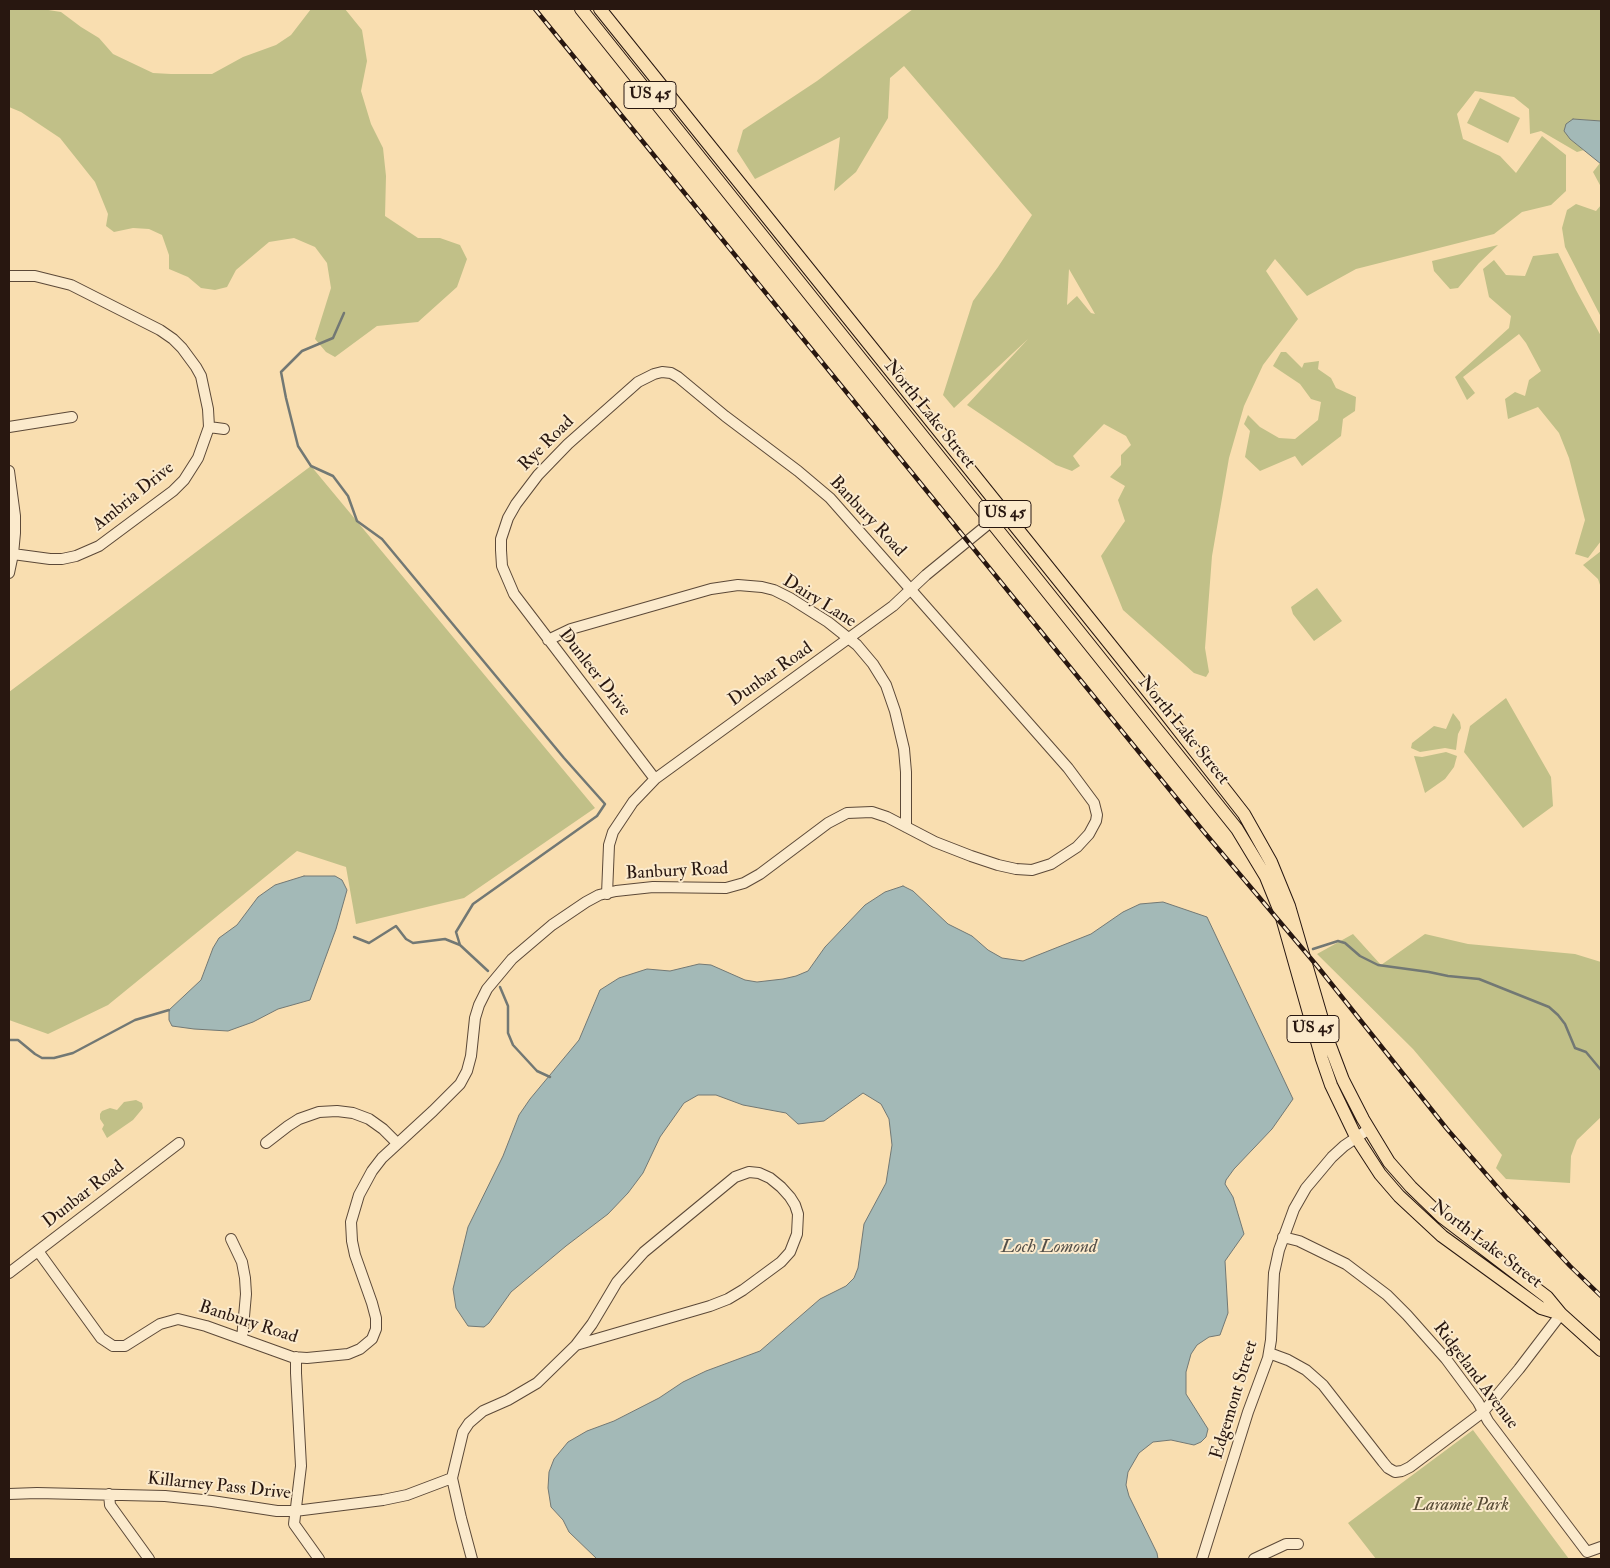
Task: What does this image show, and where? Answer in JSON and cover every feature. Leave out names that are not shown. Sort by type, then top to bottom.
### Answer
[{"type":"main road","name":"North Lake Street","points":[[581,9],[1222,808],[1266,877],[1281,914],[1324,1066],[1338,1101],[1356,1137],[1390,1187],[1442,1236],[1541,1308],[1561,1314]]},
{"type":"main road","name":"North Lake Street","points":[[600,9],[1226,789],[1252,828],[1271,862],[1289,906],[1334,1056],[1350,1094],[1369,1129],[1394,1168],[1431,1208],[1547,1297],[1561,1314],[1601,1350]]},
{"type":"street","name":"Ambria Drive","points":[[9,276],[35,276],[71,284],[160,330],[172,339],[182,348],[201,376],[208,409],[209,427],[198,458],[184,480],[173,491],[99,546],[76,556],[62,558],[50,559],[13,554]]},
{"type":"street","name":"Rye Road","points":[[510,586],[502,566],[501,539],[508,518],[525,491],[568,444],[638,382],[662,372],[671,373],[678,377]]},
{"type":"street","name":"Banbury Road","points":[[38,1251],[101,1338],[113,1346],[125,1346],[160,1324],[178,1319],[206,1326],[296,1358],[348,1354],[360,1349],[372,1339],[376,1329],[376,1318],[372,1302],[355,1256],[350,1231],[359,1195],[382,1158],[460,1084],[467,1071],[471,1056],[475,1018],[487,989],[516,956],[552,925],[586,902],[607,894],[653,887],[726,888],[744,883],[760,874],[828,823],[847,813],[872,812],[887,817],[935,842],[998,865],[1016,869],[1032,870],[1052,864],[1077,847],[1089,834],[1096,821],[1097,813],[1094,803],[1068,768],[854,524],[830,498],[798,471],[725,416],[678,377]]},
{"type":"street","points":[[9,426],[72,417]]},
{"type":"street","points":[[209,427],[224,429]]},
{"type":"street","points":[[9,471],[15,516],[13,554],[9,573]]},
{"type":"street","name":"Dunbar Road","points":[[607,894],[609,845],[613,832],[632,802],[655,779],[734,720],[850,639],[1003,512]]},
{"type":"street","name":"Dairy Lane","points":[[548,640],[572,629],[711,588],[738,585],[768,589],[790,598],[828,622],[850,639],[873,664],[886,685],[895,711],[904,748],[906,827]]},
{"type":"street","name":"Dunleer Drive","points":[[510,586],[548,640],[655,779]]},
{"type":"street","points":[[266,1142],[299,1120],[319,1112],[337,1111],[353,1113],[369,1120],[383,1129],[397,1143]]},
{"type":"street","name":"Edgemont Street","points":[[1202,1559],[1269,1353],[1274,1273],[1283,1237],[1294,1209],[1306,1188],[1332,1157],[1369,1129]]},
{"type":"street","name":"Dunbar Road","points":[[9,1273],[179,1143]]},
{"type":"street","points":[[472,1559],[452,1478],[463,1432],[469,1423],[483,1411],[508,1400],[537,1383],[576,1345],[592,1324],[617,1282],[642,1254],[735,1177],[749,1172],[759,1173],[770,1178],[790,1197],[798,1214],[797,1234],[790,1252],[770,1272],[728,1299],[704,1309],[576,1345]]},
{"type":"street","name":"Ridgeland Avenue","points":[[1283,1237],[1299,1241],[1346,1264],[1387,1295],[1407,1314],[1446,1359],[1478,1402],[1488,1421],[1587,1552],[1601,1547]]},
{"type":"street","points":[[232,1239],[242,1262],[245,1278],[246,1294],[242,1339]]},
{"type":"street","points":[[1269,1353],[1300,1367],[1323,1385],[1383,1462],[1395,1472],[1410,1467],[1483,1412],[1561,1314]]},
{"type":"street","points":[[296,1358],[301,1466],[294,1524],[318,1559]]},
{"type":"street","name":"Killarney Pass Drive","points":[[9,1494],[164,1496],[212,1500],[277,1511],[295,1511],[407,1495],[452,1478]]},
{"type":"street","points":[[109,1494],[110,1505],[149,1559]]},
{"type":"street","points":[[1254,1559],[1286,1544],[1298,1544]]},
{"type":"green space","points":[[9,9],[42,9],[61,12],[99,38],[113,54],[153,73],[212,74],[243,57],[276,45],[291,35],[311,9],[345,9],[362,30],[367,61],[361,91],[371,124],[383,148],[386,176],[385,216],[418,238],[440,238],[460,245],[467,259],[457,287],[418,322],[377,326],[335,357],[326,352],[315,339],[331,288],[327,263],[315,247],[294,238],[269,242],[236,270],[227,287],[215,290],[201,288],[188,277],[169,269],[169,255],[162,235],[149,229],[133,228],[114,232],[106,226],[108,214],[95,182],[60,138],[21,112],[9,107]]},
{"type":"green space","points":[[913,9],[1601,9],[1601,121],[1573,119],[1570,139],[1584,150],[1577,152],[1541,131],[1530,134],[1529,109],[1514,97],[1475,91],[1457,114],[1463,139],[1500,156],[1516,173],[1542,136],[1566,155],[1566,191],[1551,205],[1522,212],[1494,234],[1356,269],[1307,296],[1275,259],[1266,271],[1298,319],[1263,365],[1244,406],[1229,458],[1212,556],[1205,648],[1209,672],[1206,677],[1194,673],[1123,610],[1101,556],[1125,521],[1118,500],[1125,486],[1110,477],[1121,465],[1121,455],[1131,445],[1126,436],[1104,424],[1073,456],[1080,466],[1072,471],[1056,465],[967,405],[1028,339],[954,408],[943,395],[973,301],[1032,215],[904,66],[890,78],[888,118],[856,172],[834,191],[840,137],[755,179],[737,151],[743,130],[817,81]],"holes":[[[1069,269],[1095,314],[1091,313],[1077,296],[1067,305]]]},
{"type":"green space","points":[[1480,98],[1520,118],[1508,143],[1467,123]]},
{"type":"green space","points":[[1601,164],[1601,187],[1593,172]]},
{"type":"green space","points":[[1576,204],[1596,211],[1601,205],[1601,317],[1565,247],[1562,228],[1567,210]]},
{"type":"green space","points":[[1498,245],[1479,263],[1458,288],[1450,289],[1434,271],[1432,261]]},
{"type":"green space","points":[[1558,253],[1601,336],[1601,541],[1588,558],[1575,554],[1585,520],[1569,458],[1559,433],[1538,407],[1508,419],[1505,399],[1515,392],[1525,396],[1529,380],[1541,371],[1526,343],[1519,334],[1463,377],[1475,393],[1467,400],[1455,377],[1509,328],[1511,316],[1489,297],[1483,269],[1494,260],[1506,275],[1525,276],[1533,256]]},
{"type":"green space","points":[[1281,352],[1286,352],[1302,368],[1304,363],[1319,361],[1318,369],[1331,378],[1336,388],[1356,397],[1355,411],[1343,419],[1341,436],[1302,466],[1295,456],[1260,471],[1245,457],[1250,431],[1244,424],[1248,415],[1260,427],[1279,438],[1295,439],[1318,420],[1321,402],[1311,399],[1300,384],[1273,366]]},
{"type":"green space","points":[[311,466],[595,808],[464,898],[356,924],[346,867],[297,851],[108,1005],[48,1034],[9,1020],[9,692]]},
{"type":"green space","points":[[1601,551],[1601,588],[1598,579],[1583,565]]},
{"type":"green space","points":[[1317,588],[1342,621],[1314,641],[1293,614],[1291,607]]},
{"type":"green space","points":[[1506,698],[1551,777],[1553,806],[1523,828],[1464,752],[1470,726]]},
{"type":"green space","points":[[1453,713],[1460,722],[1461,728],[1458,734],[1456,750],[1445,748],[1420,752],[1411,748],[1412,743],[1434,726],[1446,729]]},
{"type":"green space","points":[[1446,752],[1457,756],[1454,767],[1445,779],[1425,793],[1414,756],[1422,757]]},
{"type":"green space","points":[[1353,934],[1381,965],[1425,934],[1468,944],[1575,954],[1601,962],[1601,1117],[1577,1140],[1571,1156],[1570,1183],[1506,1179],[1496,1168],[1502,1155],[1413,1049],[1317,954]]},
{"type":"green space","points":[[136,1100],[142,1103],[143,1108],[133,1120],[107,1138],[102,1129],[104,1125],[100,1119],[102,1111],[110,1108],[117,1110],[124,1102]]},
{"type":"green space","name":"Laramie Park","points":[[1473,1430],[1569,1559],[1376,1559],[1348,1523]]},
{"type":"water","points":[[1573,119],[1601,121],[1601,164],[1570,139],[1564,131],[1566,124]]},
{"type":"water","points":[[304,876],[335,876],[342,880],[347,890],[336,929],[310,1000],[278,1009],[253,1022],[228,1031],[172,1026],[169,1020],[169,1010],[201,980],[213,948],[219,938],[237,925],[258,897],[275,885]]},
{"type":"water","name":"Loch Lomond","points":[[903,886],[913,891],[948,924],[972,936],[988,950],[1002,958],[1023,961],[1091,934],[1123,912],[1140,904],[1163,902],[1207,917],[1293,1099],[1272,1129],[1226,1180],[1225,1184],[1233,1197],[1244,1234],[1225,1261],[1228,1313],[1220,1335],[1209,1337],[1197,1345],[1191,1354],[1186,1372],[1186,1394],[1208,1429],[1206,1437],[1194,1445],[1171,1440],[1153,1442],[1139,1453],[1128,1472],[1126,1485],[1129,1496],[1157,1553],[1158,1559],[597,1559],[569,1532],[563,1520],[551,1507],[548,1488],[549,1472],[554,1459],[568,1442],[587,1431],[614,1421],[706,1371],[760,1351],[820,1299],[846,1286],[854,1278],[858,1268],[864,1224],[886,1183],[892,1145],[889,1119],[881,1104],[863,1093],[824,1121],[798,1124],[786,1113],[743,1105],[716,1095],[698,1095],[684,1103],[660,1137],[643,1173],[628,1193],[608,1214],[511,1292],[489,1323],[484,1327],[468,1326],[456,1308],[453,1289],[468,1227],[503,1156],[519,1115],[579,1040],[600,990],[619,978],[647,969],[670,971],[699,964],[711,965],[745,980],[757,982],[796,976],[808,971],[825,947],[865,905],[885,892]]},
{"type":"waterway","points":[[344,313],[333,338],[302,351],[281,372],[298,446],[311,466],[333,476],[348,496],[357,521],[382,539],[564,758],[605,804],[597,816],[473,904],[456,932],[460,945]]},
{"type":"waterway","points":[[354,937],[369,943],[396,926],[406,939],[413,943],[445,939],[460,945],[488,971]]},
{"type":"waterway","points":[[1313,949],[1338,941],[1345,943],[1360,956],[1378,965],[1479,979],[1549,1007],[1565,1024],[1575,1048],[1586,1052],[1601,1070]]},
{"type":"waterway","points":[[500,987],[508,1006],[508,1033],[513,1045],[537,1071],[550,1077]]},
{"type":"waterway","points":[[9,1040],[18,1040],[42,1058],[54,1058],[73,1053],[135,1020],[169,1010]]},
{"type":"railway","points":[[535,9],[1204,832],[1318,967],[1447,1129],[1506,1197],[1570,1266],[1601,1296]]}]
